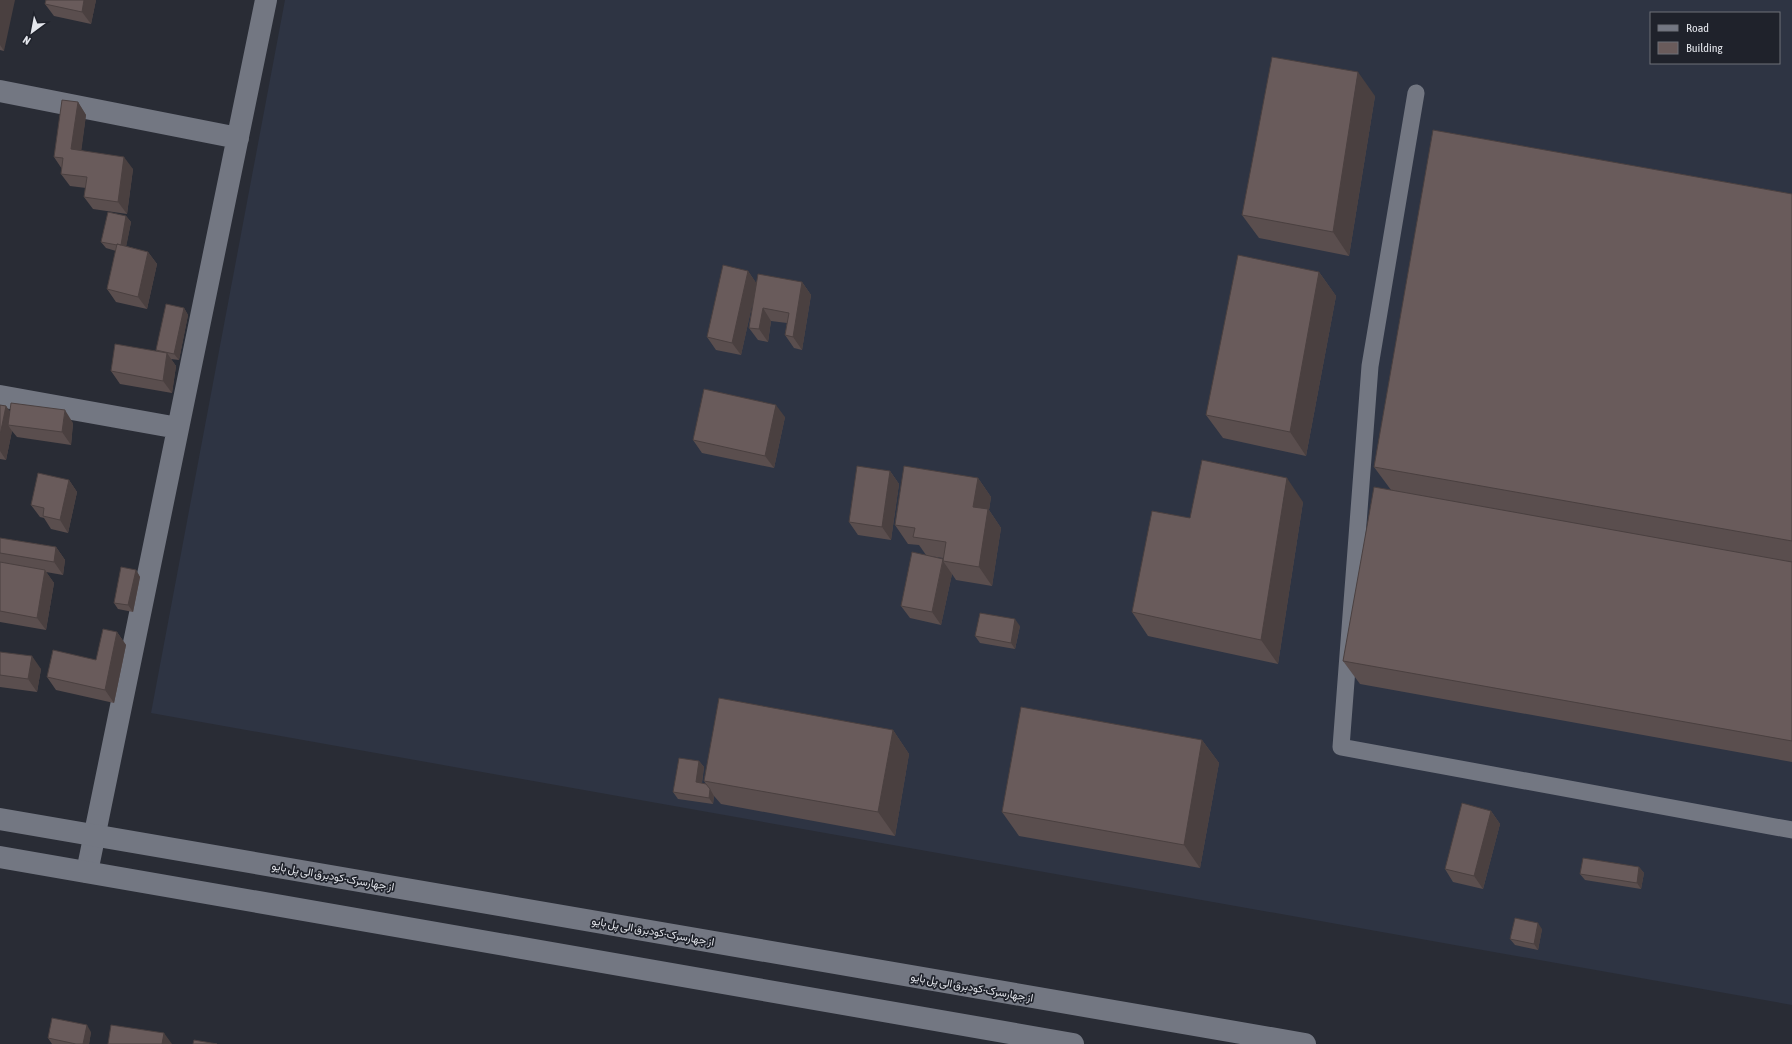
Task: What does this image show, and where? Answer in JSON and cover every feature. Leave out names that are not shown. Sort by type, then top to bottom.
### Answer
[{"type":"street","points":[[88,872],[266,0]]},
{"type":"street","points":[[0,91],[238,138]]},
{"type":"street","points":[[0,396],[178,428]]},
{"type":"street","name":"از جهارسرک-کودبرق الی پل بایو","points":[[0,819],[1305,1044]]},
{"type":"street","points":[[0,857],[1072,1044]]},
{"type":"lane","points":[[1416,93],[1370,366],[1340,748],[1792,830]]},
{"type":"shaded area","points":[[285,0],[1792,0],[1792,1005],[151,713]]},
{"type":"building","points":[[46,0],[84,0],[82,12],[45,4]]},
{"type":"building","points":[[1272,57],[1358,72],[1333,232],[1242,215]]},
{"type":"building","points":[[62,100],[78,102],[71,149],[124,157],[118,202],[84,197],[87,177],[61,174],[63,158],[54,157]]},
{"type":"building","points":[[1433,130],[1792,194],[1792,541],[1374,467]]},
{"type":"building","points":[[108,212],[126,216],[121,245],[101,242]]},
{"type":"building","points":[[117,244],[148,252],[138,297],[107,289]]},
{"type":"building","points":[[1238,255],[1319,272],[1290,432],[1206,415]]},
{"type":"building","points":[[723,265],[748,271],[732,343],[707,337]]},
{"type":"building","points":[[758,274],[802,282],[793,337],[785,335],[789,313],[763,308],[759,329],[749,328]]},
{"type":"building","points":[[166,304],[184,308],[174,354],[156,350]]},
{"type":"building","points":[[115,344],[167,353],[163,381],[111,371]]},
{"type":"building","points":[[704,389],[776,405],[765,456],[693,440]]},
{"type":"building","points":[[11,403],[65,410],[62,432],[8,425]]},
{"type":"building","points":[[0,405],[6,406],[0,435]]},
{"type":"building","points":[[1202,460],[1287,478],[1261,640],[1132,612],[1152,511],[1190,518]]},
{"type":"building","points":[[857,466],[890,471],[882,527],[849,522]]},
{"type":"building","points":[[904,466],[978,478],[973,507],[988,509],[979,567],[943,561],[946,542],[913,537],[915,528],[895,525]]},
{"type":"building","points":[[38,473],[69,480],[60,520],[43,516],[44,508],[31,505]]},
{"type":"building","points":[[1374,487],[1792,562],[1792,741],[1343,661]]},
{"type":"building","points":[[0,538],[56,547],[54,562],[0,553]]},
{"type":"building","points":[[912,552],[943,559],[932,612],[901,606]]},
{"type":"building","points":[[0,562],[45,570],[37,618],[0,611]]},
{"type":"building","points":[[121,567],[136,570],[128,605],[114,603]]},
{"type":"building","points":[[980,613],[1015,619],[1011,643],[975,636]]},
{"type":"building","points":[[103,629],[117,632],[105,690],[47,677],[53,650],[96,660]]},
{"type":"building","points":[[0,652],[32,656],[28,679],[0,675]]},
{"type":"building","points":[[719,698],[893,730],[878,812],[704,781]]},
{"type":"building","points":[[1021,707],[1202,740],[1184,845],[1002,812]]},
{"type":"building","points":[[679,758],[699,761],[696,782],[706,784],[710,789],[709,798],[673,792]]},
{"type":"building","points":[[1462,803],[1491,811],[1474,876],[1445,869]]},
{"type":"building","points":[[1583,858],[1639,867],[1637,883],[1580,874]]},
{"type":"building","points":[[1515,918],[1538,923],[1534,944],[1510,939]]},
{"type":"building","points":[[52,1018],[87,1025],[83,1044],[48,1038]]},
{"type":"building","points":[[111,1025],[164,1033],[162,1044],[108,1044]]},
{"type":"building","points":[[194,1040],[217,1044],[193,1044]]}]
